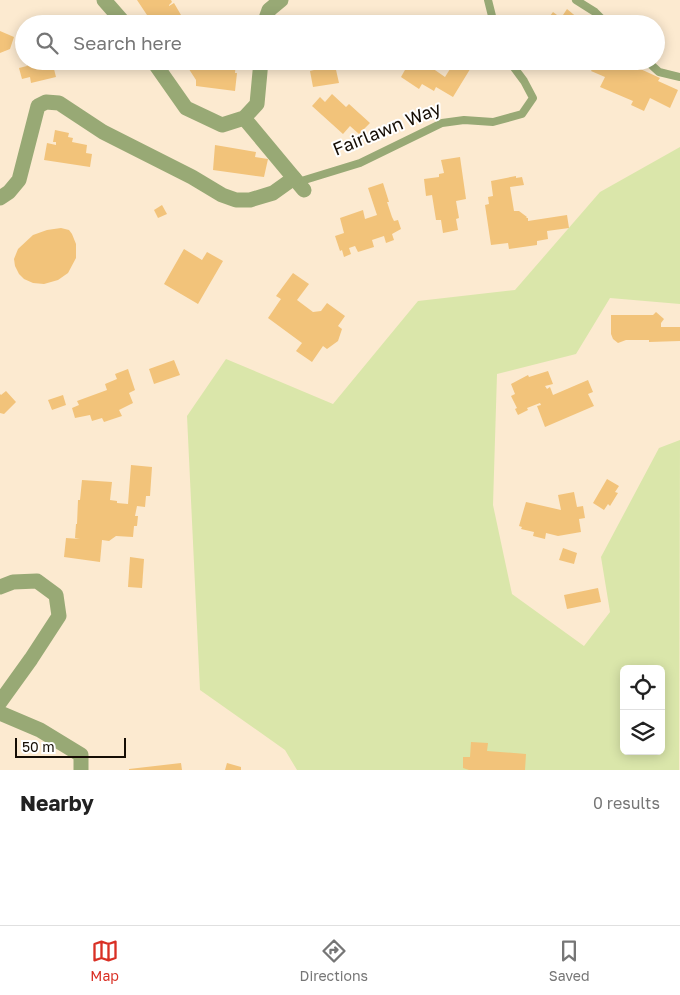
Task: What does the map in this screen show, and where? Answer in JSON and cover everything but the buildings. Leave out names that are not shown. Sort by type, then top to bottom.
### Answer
[{"type":"street","points":[[104,0],[117,15]]},
{"type":"street","points":[[267,15],[269,10],[281,0]]},
{"type":"street","points":[[159,70],[186,108],[222,125],[244,118],[257,104],[260,70]]},
{"type":"street","points":[[0,198],[9,192],[19,180],[38,106],[46,102],[59,103],[103,132],[192,177],[222,196],[236,200],[250,200],[298,183],[244,118]]},
{"type":"street","points":[[0,587],[13,582],[36,581],[56,595],[58,616],[31,659],[0,702]]},
{"type":"street","points":[[0,713],[40,730],[81,755],[81,770]]},
{"type":"lane","points":[[488,0],[492,15]]},
{"type":"lane","points":[[576,0],[598,15]]},
{"type":"lane","name":"Fairlawn Way","points":[[298,183],[360,163],[442,123],[464,120],[493,122],[522,114],[533,98],[516,70]]},
{"type":"lane","points":[[657,70],[680,76]]},
{"type":"green space","points":[[680,147],[680,304],[610,298],[576,354],[497,374],[493,505],[512,594],[584,646],[610,612],[601,557],[659,448],[680,440],[679,770],[297,770],[285,750],[200,690],[187,416],[226,359],[333,404],[418,301],[515,290],[600,192]]}]
